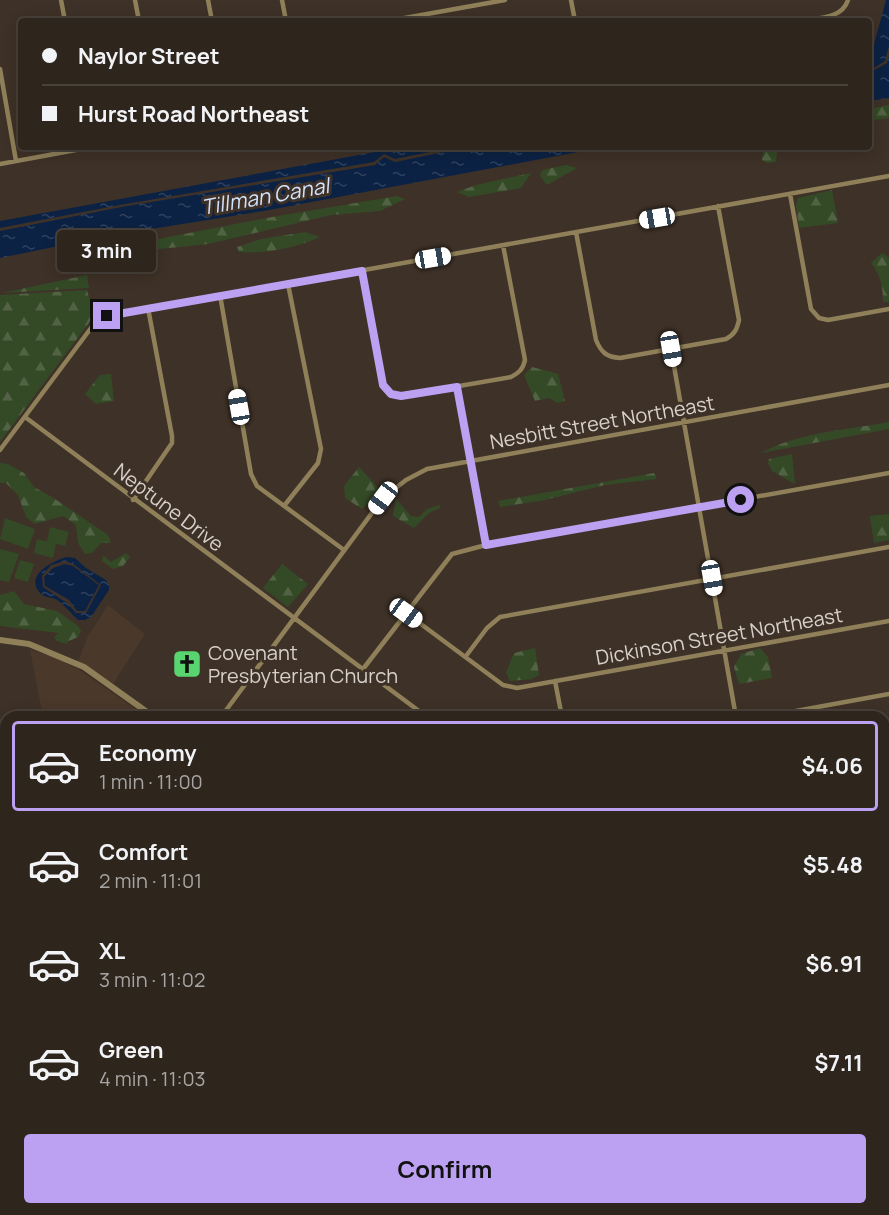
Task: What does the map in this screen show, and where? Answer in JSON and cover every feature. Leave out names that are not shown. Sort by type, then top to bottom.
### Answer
[{"type":"street","points":[[61,0],[64,18]]},
{"type":"street","points":[[135,0],[138,18]]},
{"type":"street","points":[[208,0],[211,18]]},
{"type":"street","points":[[282,0],[285,18]]},
{"type":"street","points":[[405,18],[505,0]]},
{"type":"street","points":[[571,0],[574,18]]},
{"type":"street","points":[[818,18],[842,11],[848,0]]},
{"type":"street","points":[[0,69],[16,161]]},
{"type":"street","points":[[0,164],[73,150]]},
{"type":"street","points":[[0,450],[99,319],[107,316],[889,176]]},
{"type":"street","points":[[790,194],[811,309],[819,318],[828,320],[889,309]]},
{"type":"street","points":[[576,232],[596,340],[601,352],[610,357],[620,358],[726,339],[737,330],[739,320],[718,206]]},
{"type":"street","points":[[362,271],[383,385],[391,394],[401,396],[457,387],[511,377],[518,374],[524,367],[525,360],[503,245]]},
{"type":"street","points":[[284,506],[318,463],[321,449],[288,284]]},
{"type":"street","points":[[220,295],[251,474],[257,486],[344,550]]},
{"type":"street","points":[[134,500],[172,443],[148,308]]},
{"type":"street","points":[[671,349],[735,711]]},
{"type":"street","name":"Nesbitt Street Northeast","points":[[226,711],[296,619],[383,498],[406,480],[427,469],[889,385]]},
{"type":"street","points":[[457,387],[486,545]]},
{"type":"street","name":"Neptune Drive","points":[[25,417],[419,711]]},
{"type":"street","points":[[363,669],[452,554],[486,545],[889,473]]},
{"type":"street","points":[[466,656],[487,628],[500,617],[889,547]]},
{"type":"street","name":"Dickinson Street Northeast","points":[[406,613],[503,685],[517,688],[889,621]]},
{"type":"street","points":[[0,640],[29,644],[84,667],[146,711]]},
{"type":"street","points":[[555,681],[560,711]]},
{"type":"street","points":[[796,711],[889,694]]},
{"type":"shaded area","points":[[108,605],[145,634],[113,684],[78,661],[88,636]]},
{"type":"shaded area","points":[[30,650],[51,656],[78,669],[139,711],[42,711]]},
{"type":"green space","points":[[889,105],[889,117],[872,120],[872,108]]},
{"type":"green space","points":[[764,150],[779,150],[776,162],[767,163],[762,160]]},
{"type":"green space","points":[[566,165],[577,168],[547,185],[540,176],[542,170]]},
{"type":"green space","points":[[531,173],[521,188],[469,197],[457,192],[476,185]]},
{"type":"green space","points":[[832,190],[838,223],[799,228],[796,205],[798,198]]},
{"type":"green space","points":[[397,196],[405,199],[380,211],[331,215],[208,244],[111,254],[112,248]]},
{"type":"green space","points":[[305,232],[320,237],[291,247],[270,251],[239,252],[237,247],[261,239]]},
{"type":"green space","points":[[882,253],[889,258],[889,302],[883,302],[881,282],[871,263]]},
{"type":"green space","points":[[87,275],[89,288],[2,293]]},
{"type":"green space","points":[[87,290],[94,316],[0,442],[0,295]]},
{"type":"green space","points":[[532,367],[558,374],[565,401],[558,403],[549,398],[535,401],[524,375]]},
{"type":"green space","points":[[111,374],[114,401],[96,404],[85,394],[100,375]]},
{"type":"green space","points":[[889,422],[889,429],[761,453],[807,436]]},
{"type":"green space","points":[[792,454],[795,484],[772,471],[768,463],[769,459]]},
{"type":"green space","points":[[0,463],[8,464],[24,473],[34,487],[108,535],[111,543],[101,543],[92,553],[85,554],[78,543],[76,525],[63,516],[35,524],[26,517],[18,495],[6,483],[0,483]]},
{"type":"green space","points":[[359,467],[381,491],[362,509],[345,498],[344,486]]},
{"type":"green space","points":[[654,473],[657,479],[605,485],[545,500],[500,507],[498,501]]},
{"type":"green space","points":[[396,499],[411,516],[419,517],[427,509],[440,505],[440,508],[429,513],[414,528],[393,516]]},
{"type":"green space","points":[[889,514],[889,540],[874,543],[870,516]]},
{"type":"green space","points":[[5,518],[35,529],[28,549],[0,539]]},
{"type":"green space","points":[[50,527],[69,532],[65,546],[56,544],[53,558],[34,553],[37,539],[53,543],[47,541]]},
{"type":"green space","points":[[0,549],[19,554],[9,582],[0,580]]},
{"type":"green space","points":[[126,553],[130,557],[123,566],[113,569],[102,561],[103,555],[111,562]]},
{"type":"green space","points":[[20,560],[34,564],[28,582],[14,578]]},
{"type":"green space","points":[[282,564],[308,584],[288,607],[263,588]]},
{"type":"green space","points":[[14,591],[24,604],[57,611],[78,626],[81,631],[78,637],[67,644],[57,641],[54,637],[59,633],[0,626],[0,595]]},
{"type":"green space","points":[[535,648],[539,675],[532,679],[510,681],[506,673],[514,653]]},
{"type":"green space","points":[[760,648],[768,657],[772,678],[739,684],[734,667],[741,654]]},
{"type":"water","points":[[886,0],[889,0],[889,46],[885,61],[872,69],[873,48]]},
{"type":"water","points":[[889,56],[889,98],[872,101],[872,71],[887,63]]},
{"type":"water","points":[[386,150],[440,150],[395,159],[384,154],[374,162],[0,228],[0,221]]},
{"type":"water","name":"Tillman Canal","points":[[453,150],[595,150],[264,211],[108,236],[0,258],[0,231],[121,207],[375,165],[384,157],[395,162]]},
{"type":"water","points":[[75,558],[106,580],[109,585],[109,590],[91,617],[85,620],[78,620],[63,604],[42,595],[36,586],[35,580],[42,570],[60,559]],"holes":[[[65,561],[73,564],[101,585],[86,613],[76,613],[67,603],[43,587],[42,576],[51,565]]]},
{"type":"water","points":[[65,564],[73,566],[99,585],[85,611],[77,611],[69,600],[45,586],[44,577],[53,568]]},
{"type":"place","name":"Covenant Presbyterian Church","points":[[187,664]]},
{"type":"route","points":[[107,316],[362,271],[383,385],[391,394],[401,396],[457,387],[486,545],[741,500]]}]
